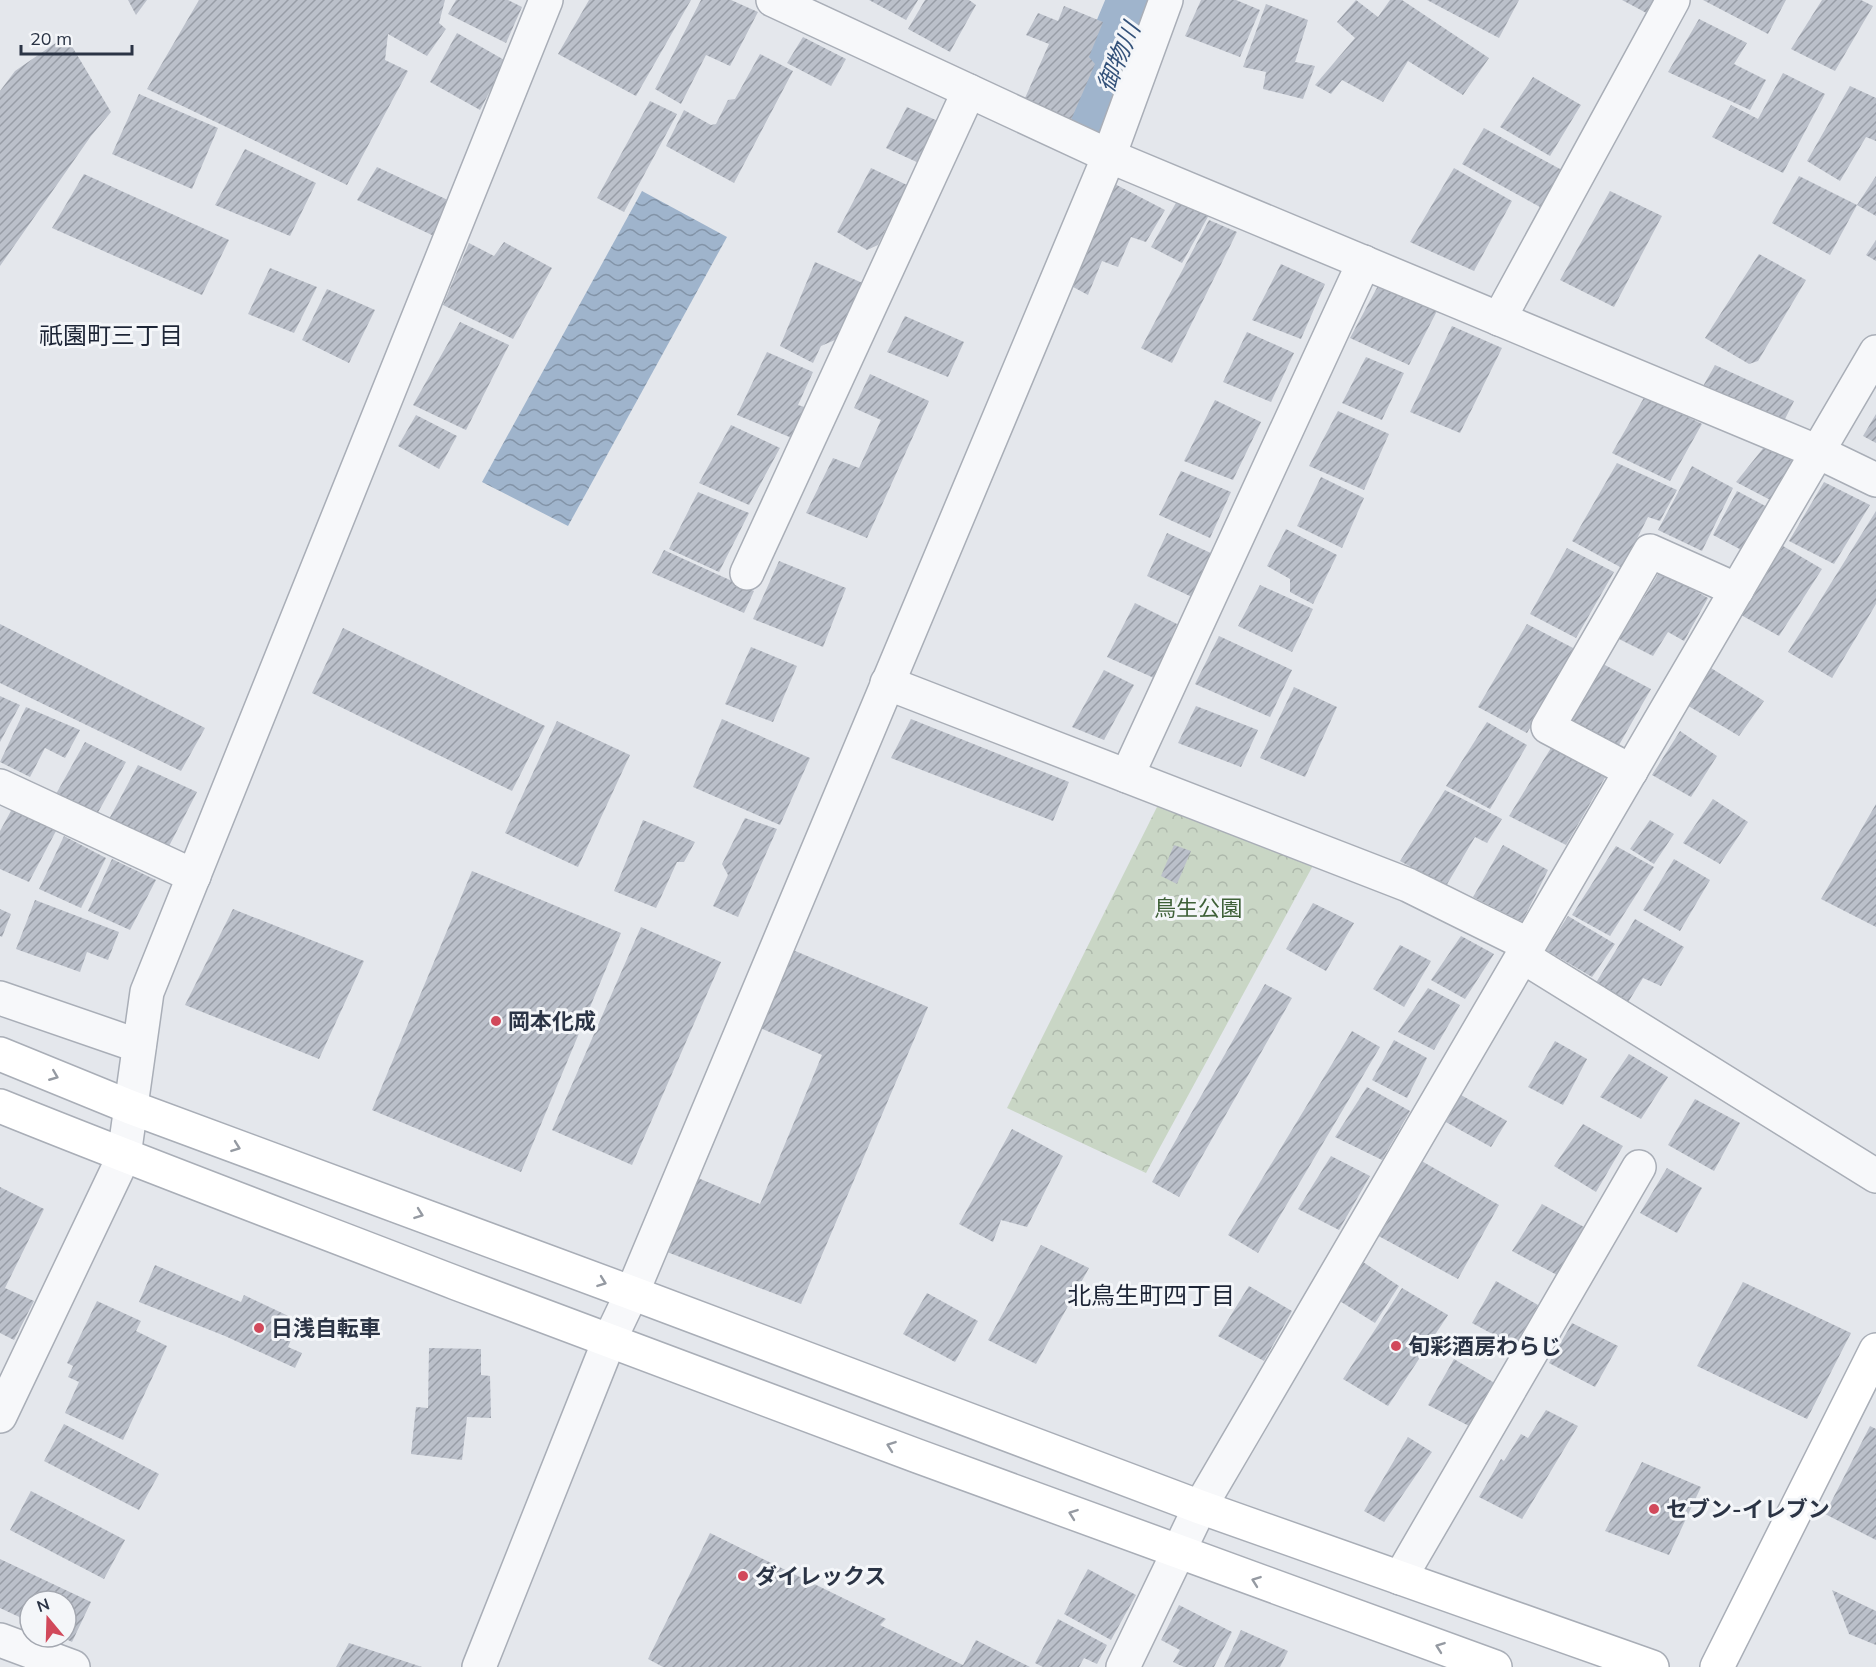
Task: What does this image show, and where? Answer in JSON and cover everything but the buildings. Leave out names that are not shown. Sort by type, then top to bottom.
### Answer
[{"type":"street","points":[[0,1416],[124,1156],[147,992],[546,0]]},
{"type":"street","points":[[773,0],[1109,156],[1818,452],[1876,480]]},
{"type":"street","points":[[479,1667],[609,1341],[632,1293],[1109,156],[1166,0]]},
{"type":"street","points":[[1499,319],[1673,0]]},
{"type":"street","points":[[747,573],[969,91]]},
{"type":"street","points":[[1127,776],[1364,262]]},
{"type":"street","points":[[1123,1667],[1200,1507],[1876,352]]},
{"type":"street","points":[[1631,771],[1548,727],[1650,551],[1737,590]]},
{"type":"street","points":[[887,683],[1408,885],[1526,950],[1876,1176]]},
{"type":"street","points":[[0,786],[194,876]]},
{"type":"street","points":[[0,998],[139,1046]]},
{"type":"street","points":[[0,1054],[130,1107],[1200,1507],[1652,1667]]},
{"type":"street","points":[[0,1106],[124,1156],[609,1341],[1178,1553],[1495,1667]]},
{"type":"street","points":[[1400,1578],[1639,1167]]},
{"type":"street","points":[[1717,1667],[1876,1350]]},
{"type":"street","points":[[0,1640],[73,1667]]},
{"type":"green space","name":"鳥生公園","points":[[1159,803],[1316,860],[1146,1173],[1007,1108]]},
{"type":"water","points":[[642,191],[727,237],[568,526],[482,482]]},
{"type":"waterway","name":"御物川","points":[[1094,115],[1142,0]]},
{"type":"place","name":"岡本化成","points":[[496,1021]]},
{"type":"place","name":"日浅自転車","points":[[259,1328]]},
{"type":"place","name":"旬彩酒房わらじ","points":[[1396,1346]]},
{"type":"place","name":"セブン-イレブン","points":[[1654,1509]]},
{"type":"place","name":"ダイレックス","points":[[743,1576]]},
{"type":"district","name":"祇園町三丁目","points":[[111,335]]},
{"type":"district","name":"北鳥生町四丁目","points":[[1151,1295]]}]
